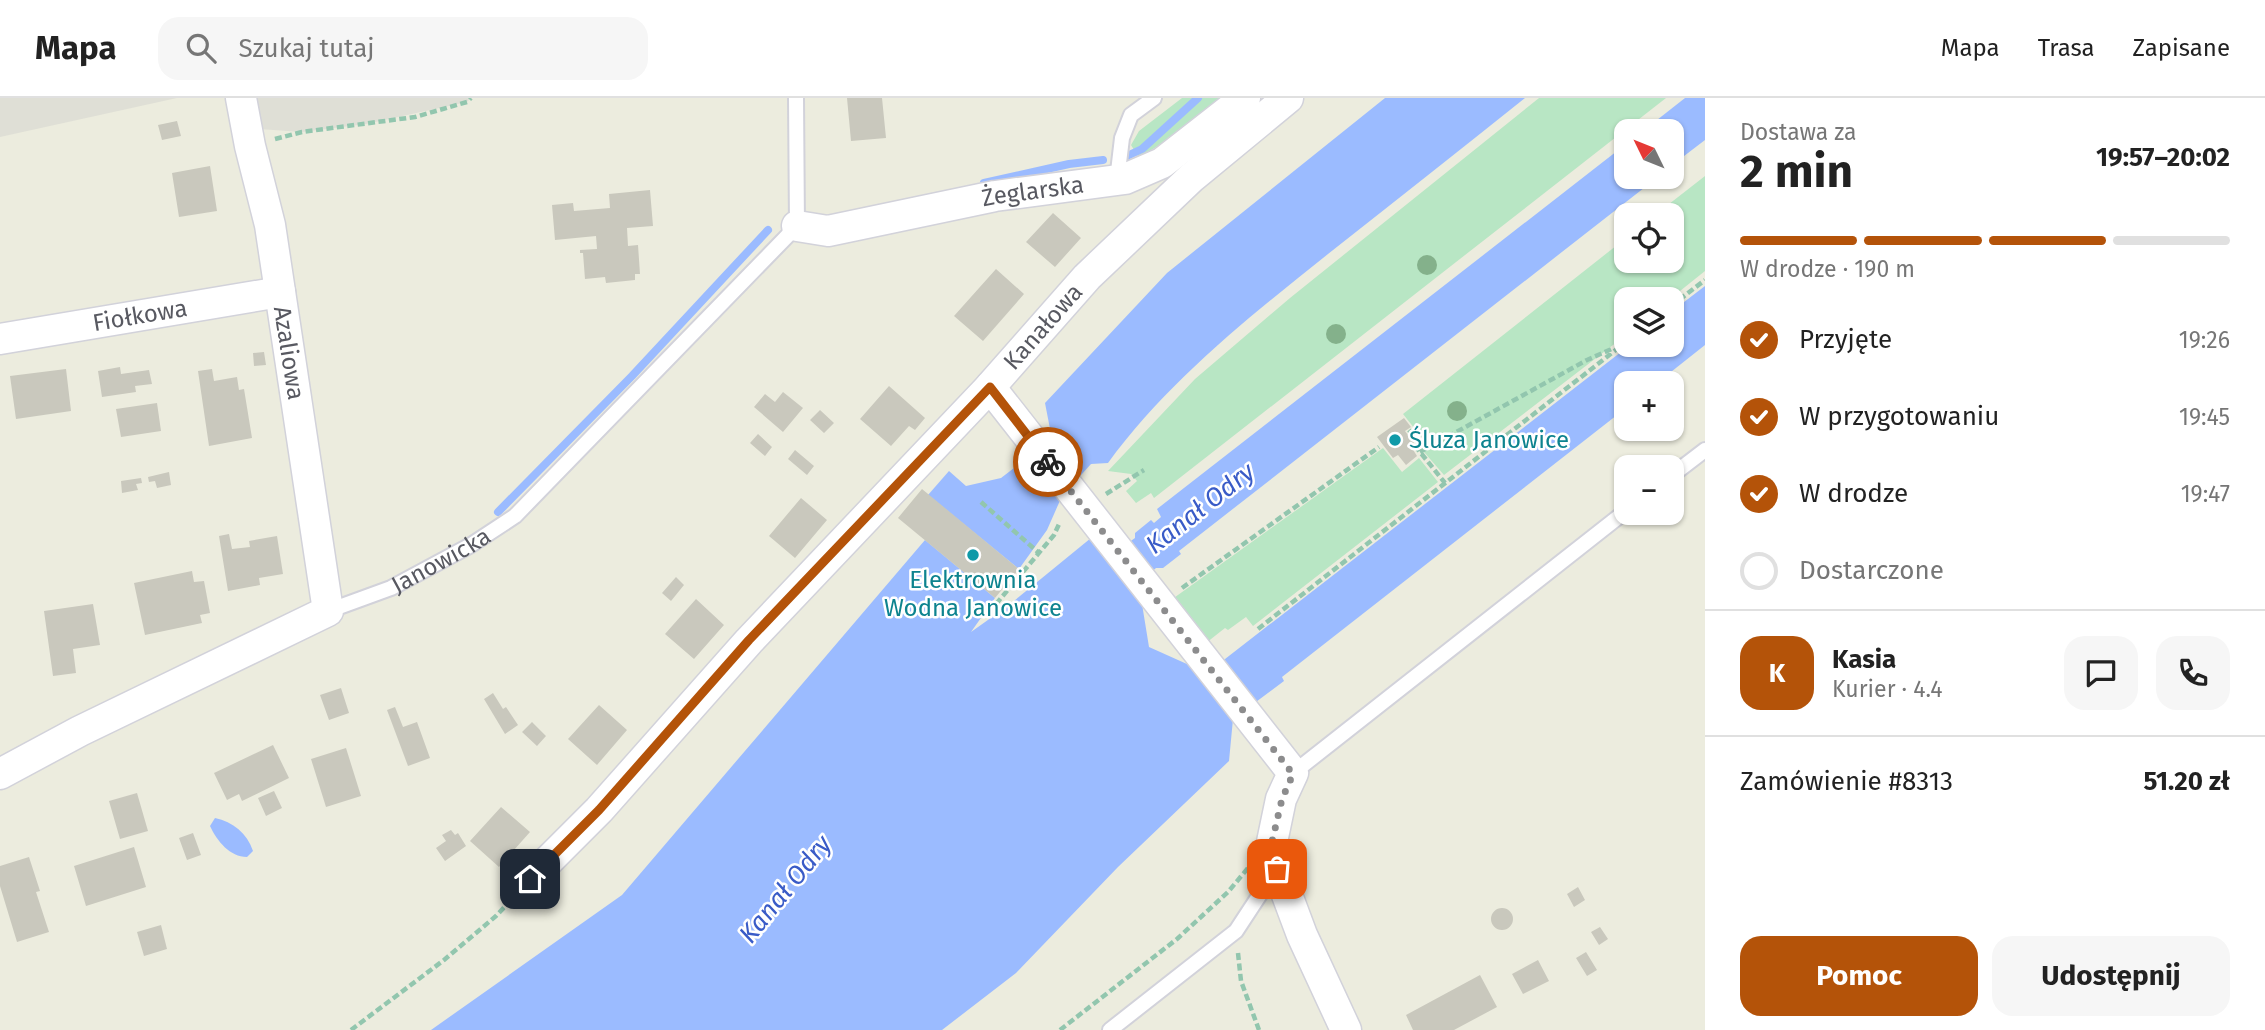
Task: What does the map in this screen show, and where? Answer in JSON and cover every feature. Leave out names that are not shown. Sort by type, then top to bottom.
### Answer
[{"type":"street","name":"Azaliowa","points":[[241,98],[270,225],[328,611]]},
{"type":"street","name":"Żeglarska","points":[[797,226],[828,231],[995,196],[1125,179],[1162,163],[1245,98]]},
{"type":"street","name":"Kanałowa","points":[[530,879],[599,810],[749,640],[990,387],[1087,277],[1191,178],[1288,98]]},
{"type":"street","name":"Fiołkowa","points":[[0,339],[280,292]]},
{"type":"street","points":[[990,387],[1034,444],[1075,509],[1293,774],[1282,799],[1272,842],[1277,869],[1303,935],[1346,1030]]},
{"type":"street","name":"Janowicka","points":[[0,774],[80,731],[328,611]]},
{"type":"lane","points":[[796,98],[797,226]]},
{"type":"lane","points":[[1117,180],[1122,138],[1131,115],[1154,98]]},
{"type":"lane","name":"Janowicka","points":[[328,611],[391,587],[471,545],[515,516],[797,226]]},
{"type":"lane","points":[[1684,466],[1705,450]]},
{"type":"lane","points":[[1293,774],[1614,520]]},
{"type":"lane","points":[[1110,1030],[1236,931],[1277,869]]},
{"type":"path","points":[[250,146],[302,132],[415,117],[467,102],[471,98]]},
{"type":"path","points":[[1684,296],[1705,280]]},
{"type":"path","points":[[1420,452],[1614,347]]},
{"type":"path","points":[[1258,629],[1614,350]]},
{"type":"path","points":[[1409,430],[1420,444],[1416,447],[1445,483]]},
{"type":"path","points":[[1180,585],[1183,589],[1379,447]]},
{"type":"path","points":[[996,604],[1009,585],[1075,509],[1144,470]]},
{"type":"path","points":[[981,502],[1039,553]]},
{"type":"path","points":[[351,1030],[486,925],[530,879]]},
{"type":"path","points":[[1060,1030],[1177,939],[1239,881]]},
{"type":"path","points":[[1236,931],[1241,981],[1259,1030]]},
{"type":"shaded area","points":[[0,98],[177,98],[0,137]]},
{"type":"shaded area","points":[[229,98],[471,98],[467,102],[366,124],[302,132],[259,129]]},
{"type":"green space","points":[[1182,98],[1233,98],[1139,158],[1131,145],[1139,131]]},
{"type":"green space","points":[[1539,98],[1666,98],[1639,119],[1614,119],[1614,139],[1154,498],[1151,493],[1136,503],[1126,491],[1137,481],[1131,474],[1108,471],[1195,379],[1290,298]]},
{"type":"green space","points":[[1705,176],[1705,271],[1684,288],[1614,287],[1614,344],[1444,475],[1424,452],[1430,448],[1403,414],[1614,247],[1614,273],[1684,273],[1684,203],[1670,203]]},
{"type":"green space","points":[[1383,448],[1402,472],[1419,458],[1438,482],[1253,626],[1246,617],[1228,630],[1225,628],[1206,643],[1171,600]]},
{"type":"water","points":[[1385,98],[1525,98],[1239,326],[1183,377],[1131,433],[1108,463],[1091,464],[1062,496],[1047,530],[1019,569],[928,495],[949,471],[966,486],[1001,478],[1030,456],[1051,434],[1045,403],[1167,273]]},
{"type":"water","points":[[1685,98],[1705,98],[1705,140],[1684,156],[1684,119],[1658,119]]},
{"type":"water","name":"Kanał Odry","points":[[1614,153],[1614,189],[1643,189],[1625,203],[1614,203],[1614,211],[1179,551],[1181,554],[1163,568],[1156,568],[1136,585],[1149,647],[1207,673],[1615,357],[1684,357],[1684,302],[1705,286],[1705,345],[1672,371],[1614,371],[1614,417],[1282,677],[1284,681],[1233,719],[1229,761],[1118,867],[1016,973],[942,1030],[431,1030],[622,895],[925,540],[995,598],[971,632],[1009,605],[1091,538],[1111,555],[1135,538],[1135,533],[1151,520],[1154,523],[1161,517],[1157,509]]},
{"type":"water","points":[[215,818],[228,822],[243,834],[253,851],[247,857],[235,854],[220,842],[210,826]]},
{"type":"building","points":[[847,98],[882,98],[886,138],[851,141]]},
{"type":"building","points":[[177,121],[181,136],[162,140],[158,125]]},
{"type":"building","points":[[210,166],[217,211],[179,217],[172,173]]},
{"type":"building","points":[[650,190],[653,226],[627,228],[628,246],[638,245],[640,274],[635,274],[635,280],[606,283],[605,277],[585,279],[583,253],[580,253],[580,250],[597,249],[596,236],[555,240],[552,205],[573,203],[574,211],[610,208],[609,194]]},
{"type":"building","points":[[1053,213],[1081,238],[1055,267],[1026,242]]},
{"type":"building","points":[[996,269],[1024,294],[983,341],[954,316]]},
{"type":"building","points":[[264,352],[266,365],[254,366],[253,353]]},
{"type":"building","points":[[120,367],[121,374],[149,370],[152,384],[135,386],[136,392],[102,397],[98,371]]},
{"type":"building","points":[[66,369],[71,411],[16,419],[10,376]]},
{"type":"building","points":[[212,369],[214,381],[237,377],[239,390],[244,389],[252,438],[209,446],[198,371]]},
{"type":"building","points":[[889,386],[925,418],[915,430],[909,426],[891,446],[860,419]]},
{"type":"building","points":[[783,392],[803,408],[783,432],[754,407],[765,394],[775,402]]},
{"type":"building","points":[[157,403],[161,431],[121,437],[116,409]]},
{"type":"building","points":[[820,410],[834,423],[824,433],[810,420]]},
{"type":"building","name":"Śluza Janowice","points":[[1404,418],[1411,427],[1405,431],[1414,443],[1410,445],[1417,456],[1406,465],[1398,455],[1393,458],[1377,437]]},
{"type":"building","points":[[758,434],[772,447],[765,456],[750,443]]},
{"type":"building","points":[[795,450],[814,466],[807,475],[788,459]]},
{"type":"building","points":[[169,472],[171,485],[157,488],[155,481],[149,482],[148,477]]},
{"type":"building","points":[[141,478],[142,483],[136,484],[138,490],[122,493],[121,481]]},
{"type":"building","name":"Elektrownia Wodna Janowice","points":[[922,489],[1019,569],[995,598],[898,518]]},
{"type":"building","points":[[801,498],[827,520],[795,558],[769,536]]},
{"type":"building","points":[[229,534],[232,549],[250,547],[249,541],[277,536],[283,574],[259,578],[260,585],[228,591],[219,536]]},
{"type":"building","points":[[192,571],[194,582],[204,581],[210,613],[200,615],[202,623],[145,635],[134,583]]},
{"type":"building","points":[[676,577],[684,585],[671,601],[662,593]]},
{"type":"building","points":[[696,599],[724,625],[694,659],[665,634]]},
{"type":"building","points":[[93,604],[100,645],[73,649],[76,673],[53,676],[44,611]]},
{"type":"building","points":[[341,688],[349,713],[329,720],[320,695]]},
{"type":"building","points":[[493,693],[518,725],[505,734],[484,699]]},
{"type":"building","points":[[599,705],[627,730],[597,765],[568,739]]},
{"type":"building","points":[[395,707],[403,727],[417,722],[430,758],[408,766],[387,710]]},
{"type":"building","points":[[532,722],[546,736],[537,746],[522,732]]},
{"type":"building","points":[[273,745],[289,778],[242,801],[239,794],[227,800],[214,773]]},
{"type":"building","points":[[346,748],[361,796],[326,807],[311,759]]},
{"type":"building","points":[[274,791],[282,808],[266,816],[258,798]]},
{"type":"building","points":[[137,793],[148,831],[120,839],[109,801]]},
{"type":"building","points":[[501,807],[530,832],[499,867],[470,841]]},
{"type":"building","points":[[451,830],[455,835],[458,833],[466,846],[445,861],[436,848],[446,841],[442,835]]},
{"type":"building","points":[[193,833],[201,855],[187,860],[179,838]]},
{"type":"building","points":[[134,847],[146,887],[86,906],[74,866]]},
{"type":"building","points":[[29,857],[40,891],[36,892],[49,932],[17,942],[0,886],[0,866]]},
{"type":"building","points":[[1578,887],[1585,900],[1574,907],[1567,894]]},
{"type":"building","points":[[1498,908],[1506,908],[1513,915],[1513,923],[1506,930],[1498,930],[1491,923],[1491,915]]},
{"type":"building","points":[[161,925],[167,949],[144,956],[137,932]]},
{"type":"building","points":[[1600,927],[1608,939],[1599,945],[1591,932]]},
{"type":"building","points":[[1586,952],[1597,970],[1587,976],[1576,958]]},
{"type":"building","points":[[1538,960],[1549,981],[1523,994],[1512,974]]},
{"type":"building","points":[[1480,975],[1497,1007],[1454,1030],[1413,1030],[1406,1015]]},
{"type":"waterway","points":[[1127,156],[1142,149],[1198,98]]},
{"type":"waterway","points":[[984,183],[1069,164],[1103,160]]},
{"type":"waterway","points":[[498,512],[632,376],[768,230]]},
{"type":"way so far","points":[[1048,462],[1293,774],[1282,799],[1272,842],[1277,869]]},
{"type":"place","name":"Śluza Janowice","points":[[1395,440]]},
{"type":"place","name":"Elektrownia Wodna Janowice","points":[[973,555]]},
{"type":"route","points":[[530,879],[599,810],[749,640],[990,387],[1048,462]]}]
